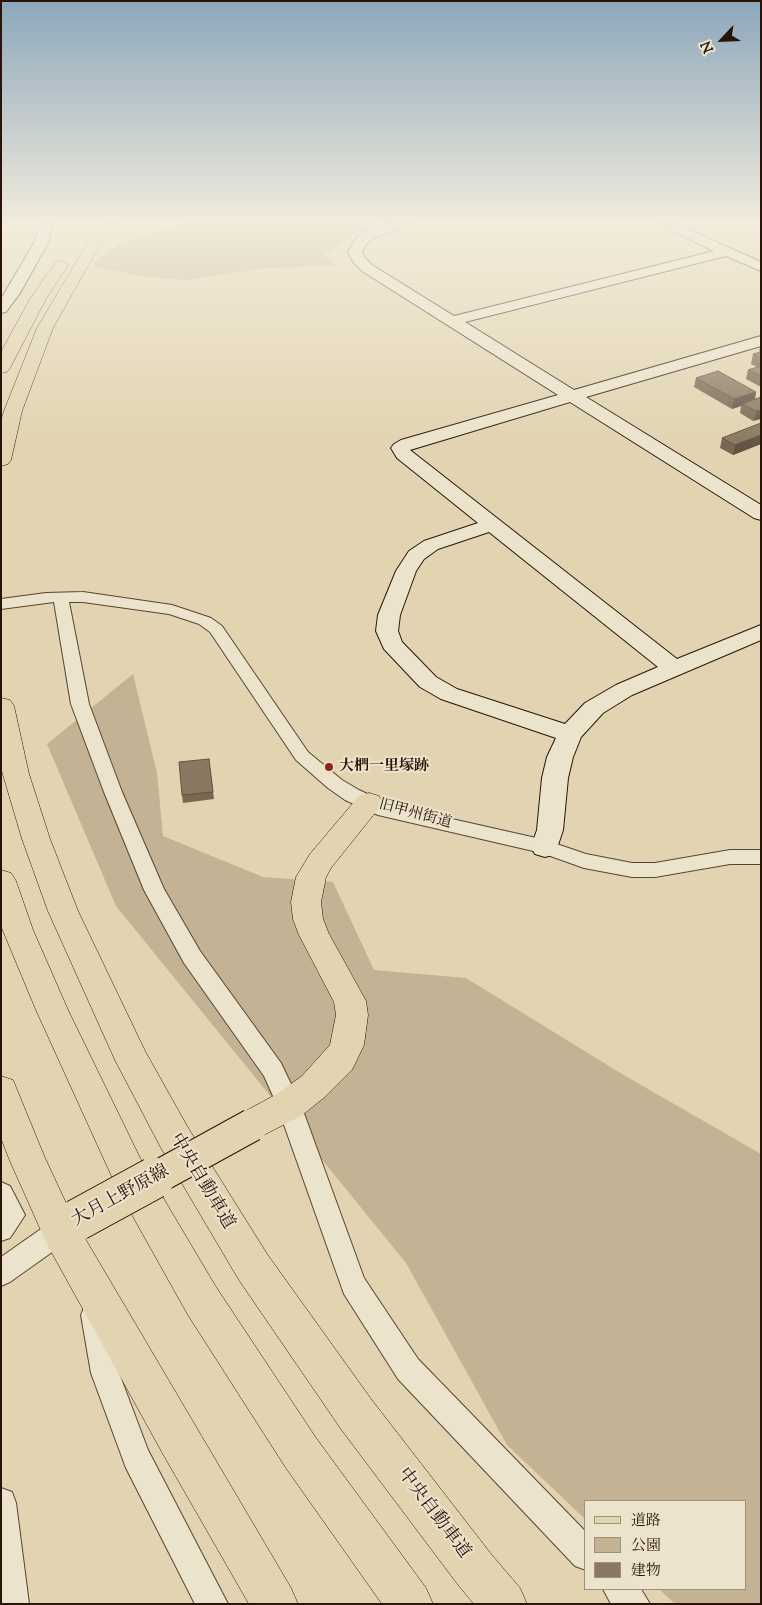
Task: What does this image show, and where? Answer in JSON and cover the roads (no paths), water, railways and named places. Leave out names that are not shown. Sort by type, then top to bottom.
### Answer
[{"type":"main road","points":[[1,368],[40,296]]},
{"type":"main road","points":[[1,460],[13,411],[46,328],[63,296]]},
{"type":"main road","name":"中央自動車道","points":[[1,706],[16,774],[36,839],[63,911],[132,1060],[174,1137],[253,1267],[356,1414],[475,1570],[504,1604]]},
{"type":"main road","name":"大月上野原線","points":[[69,1226],[289,1105],[327,1074],[340,1060],[347,1045],[352,1015],[350,1001],[314,935],[308,919],[306,902],[311,877],[320,861],[369,803]]},
{"type":"main road","points":[[1,881],[18,930],[52,1010],[130,1176],[202,1302],[296,1445],[410,1604]]},
{"type":"main road","name":"大月上野原線","points":[[1,1091],[28,1161],[69,1226],[90,1285],[253,1570],[275,1604]]},
{"type":"street","points":[[1,309],[11,296]]},
{"type":"street","points":[[412,296],[761,514]]},
{"type":"street","points":[[452,321],[552,296]]},
{"type":"street","points":[[673,668],[491,525],[403,454],[400,448],[407,444],[761,341]]},
{"type":"street","points":[[491,525],[432,545],[416,555],[406,571],[389,614],[387,631],[392,644],[428,682],[449,694],[570,734]]},
{"type":"street","name":"旧甲州街道","points":[[1,604],[83,597],[188,613],[205,621],[216,629],[302,756],[335,784],[385,810],[545,846],[584,861],[632,870],[655,870],[730,858],[761,857]]},
{"type":"street","points":[[54,598],[80,704],[113,792],[154,890],[192,957],[273,1070],[289,1105],[347,1268],[370,1314],[408,1368],[584,1553]]},
{"type":"street","points":[[545,846],[550,830],[555,778],[560,757],[570,734],[594,708],[609,698],[673,668],[761,632]]},
{"type":"street","points":[[1,1194],[12,1215],[1,1229]]},
{"type":"street","points":[[1,1273],[69,1226]]},
{"type":"street","points":[[90,1285],[105,1373],[136,1458],[212,1604]]},
{"type":"street","points":[[1,1503],[13,1604]]},
{"type":"street","points":[[620,1590],[634,1604]]},
{"type":"place","name":"大椚一里塚跡","points":[[329,767]]}]
